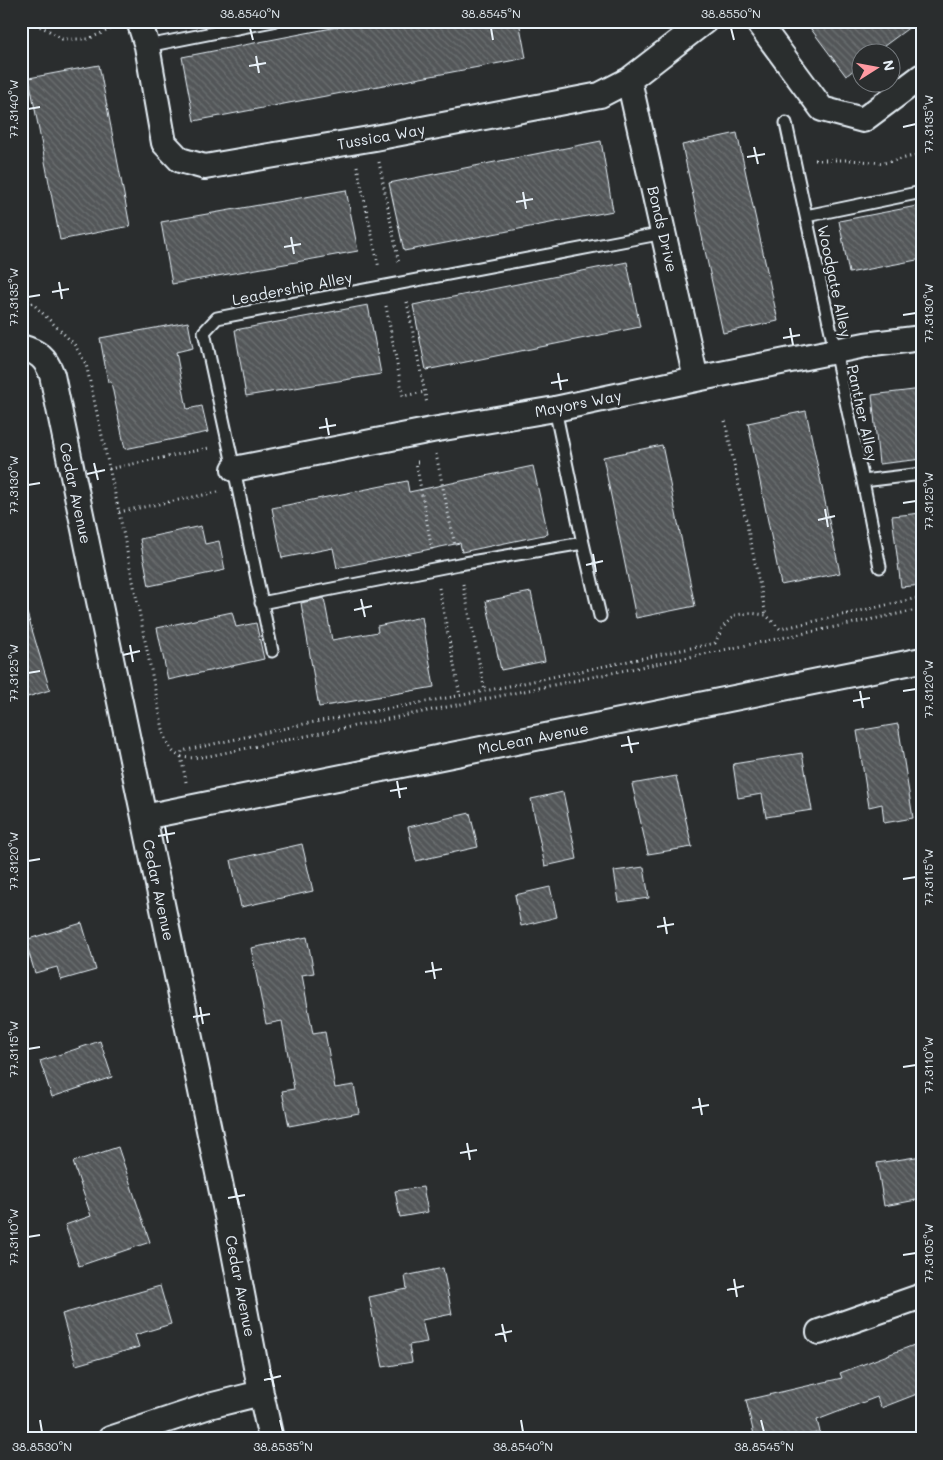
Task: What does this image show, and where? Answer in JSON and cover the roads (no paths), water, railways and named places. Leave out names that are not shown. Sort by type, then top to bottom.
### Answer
[{"type":"street","name":"Tussica Way","points":[[130,23],[147,46],[164,143],[180,160],[205,167],[374,138],[600,95],[629,80],[705,21]]},
{"type":"street","points":[[757,21],[822,109],[863,120],[922,76]]},
{"type":"street","name":"Bonds Drive","points":[[629,80],[696,379]]},
{"type":"street","name":"Mayors Way","points":[[236,478],[432,430],[555,409],[865,345],[922,338]]},
{"type":"street","name":"Cedar Avenue","points":[[26,349],[38,354],[49,367],[52,375],[228,1221],[271,1439]]},
{"type":"street","name":"McLean Avenue","points":[[144,816],[922,660]]},
{"type":"street","points":[[819,1332],[922,1296]]},
{"type":"street","points":[[110,1439],[209,1406],[261,1393]]},
{"type":"lane","points":[[147,46],[272,21]]},
{"type":"lane","name":"Woodgate Alley","points":[[786,123],[835,352]]},
{"type":"lane","name":"Woodgate Alley","points":[[806,216],[922,192]]},
{"type":"lane","name":"Leadership Alley","points":[[272,651],[204,332],[217,318],[664,233]]},
{"type":"lane","name":"Panther Alley","points":[[835,352],[880,567]]},
{"type":"lane","points":[[555,409],[600,616]]},
{"type":"lane","name":"Panther Alley","points":[[863,481],[922,474]]},
{"type":"lane","points":[[261,603],[451,566],[583,543]]},
{"type":"lane","points":[[914,1439],[922,1435]]}]
